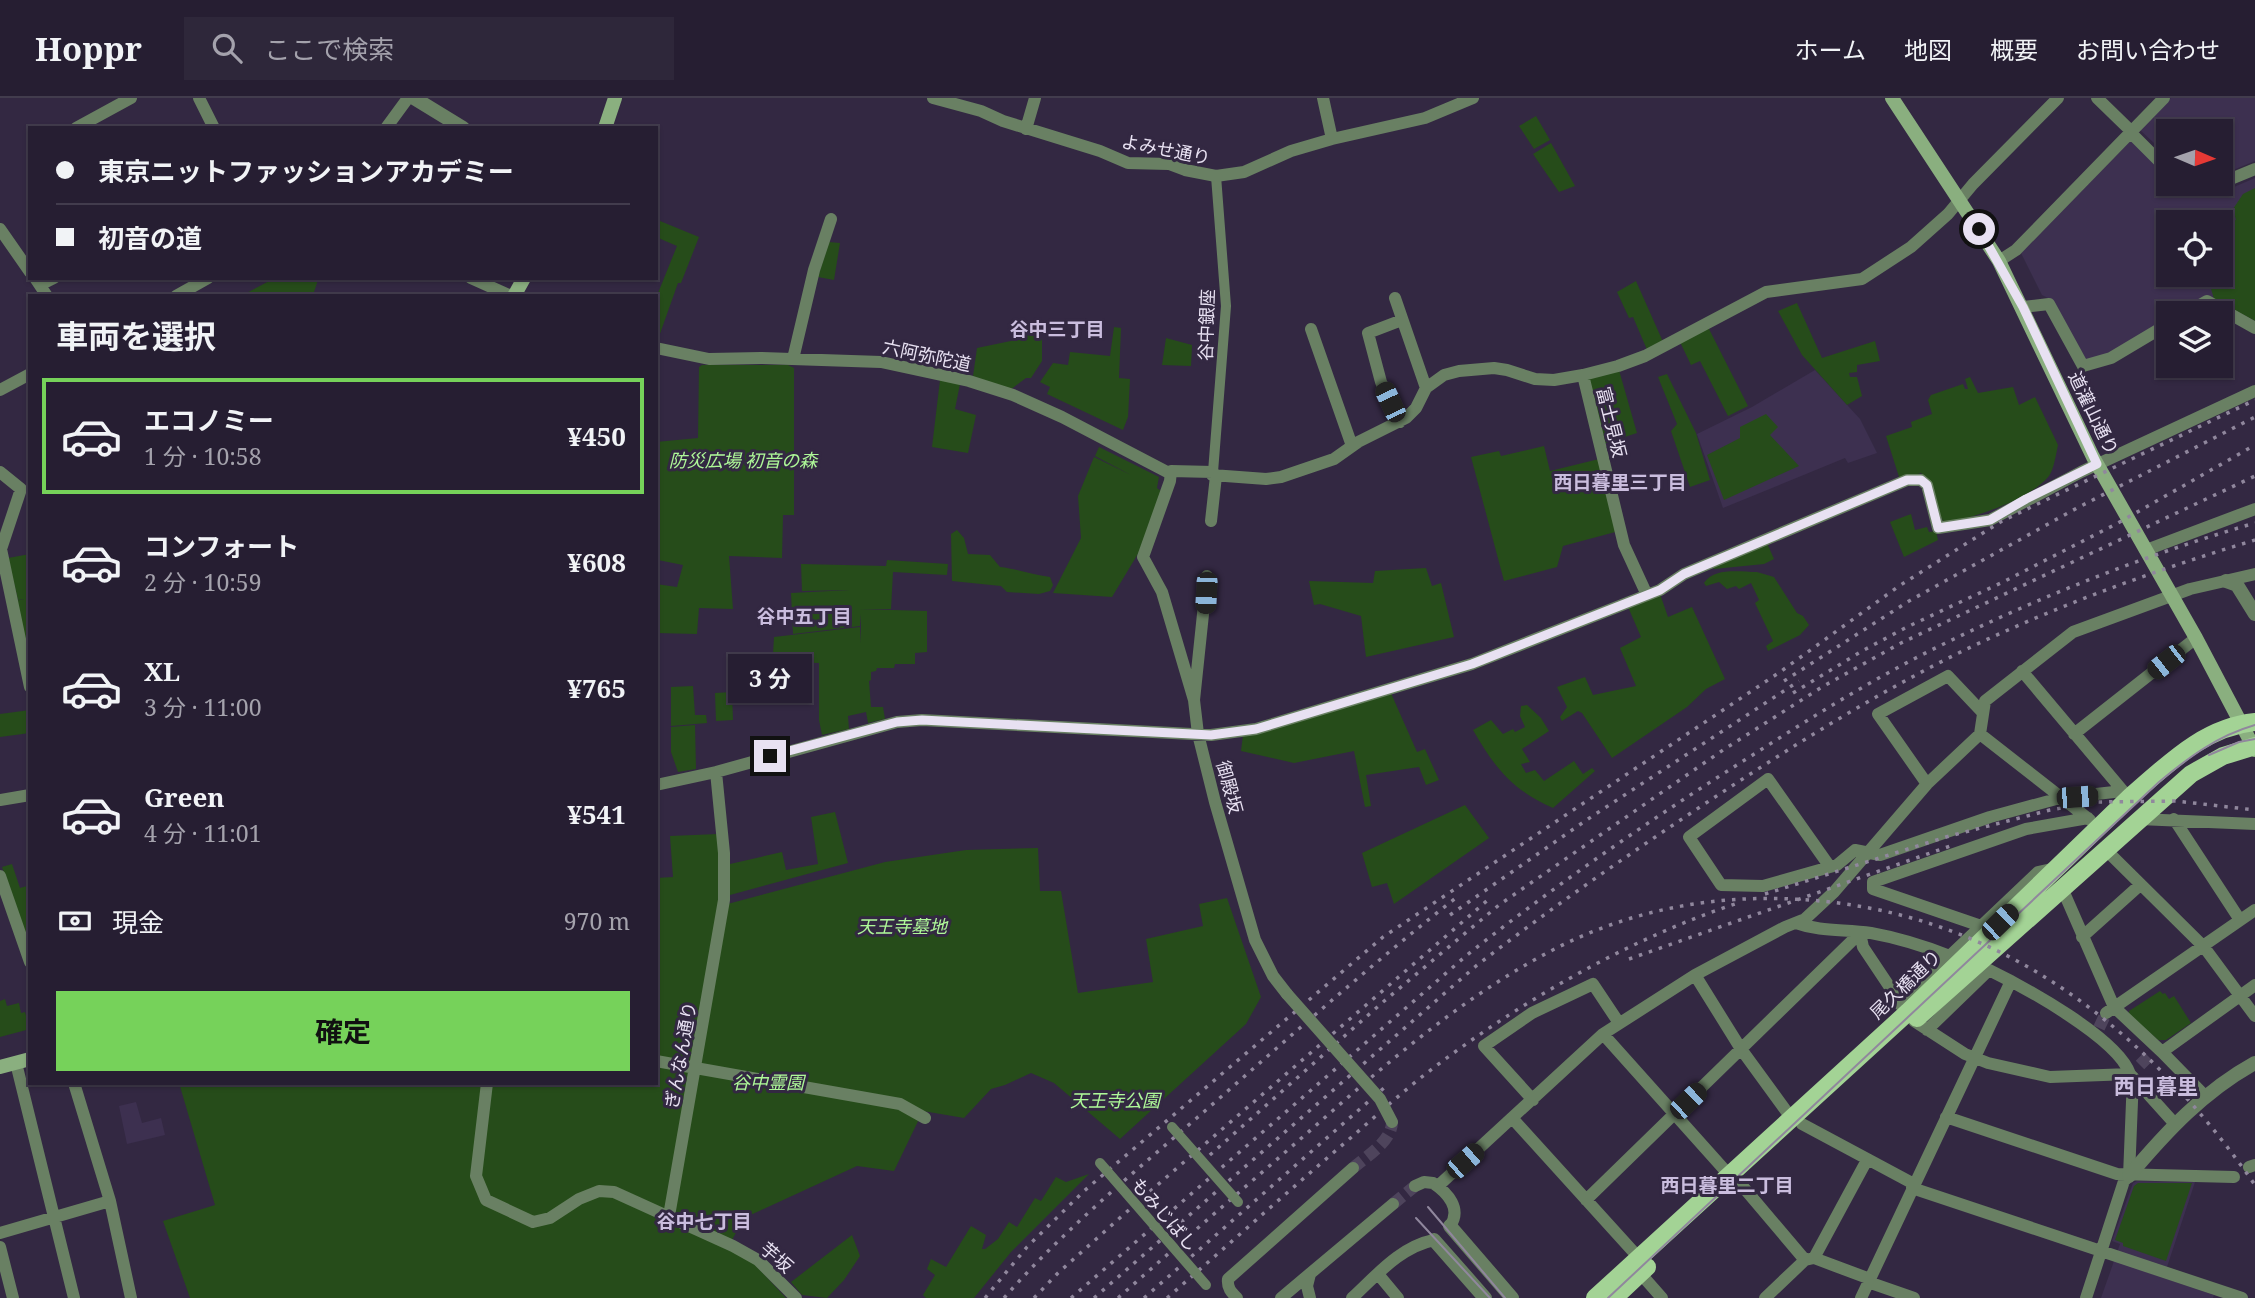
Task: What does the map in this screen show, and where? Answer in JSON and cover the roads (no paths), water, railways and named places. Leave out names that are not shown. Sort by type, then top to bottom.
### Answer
[{"type":"main road","points":[[606,126],[615,98]]},
{"type":"main road","name":"道灌山通り","points":[[1892,98],[1961,199],[1999,261],[2097,464],[2196,638],[2248,722],[2254,747]]},
{"type":"main road","name":"尾久橋通り","points":[[1912,1016],[2056,868],[2094,823],[2127,794],[2196,742],[2217,730],[2248,722]]},
{"type":"main road","name":"尾久橋通り","points":[[1595,1298],[1639,1266],[1912,1016],[2191,775],[2224,756],[2254,747]]},
{"type":"main road","points":[[0,1067],[23,1061]]},
{"type":"main road","name":"尾久橋通り","points":[[1614,1298],[1639,1266]]},
{"type":"street","points":[[80,126],[131,98]]},
{"type":"street","points":[[199,98],[213,126]]},
{"type":"street","points":[[387,126],[408,98]]},
{"type":"street","points":[[414,98],[460,126]]},
{"type":"street","name":"よみせ通り","points":[[933,98],[981,111],[1128,163],[1169,164],[1216,176],[1244,172],[1291,151],[1402,124],[1442,104],[1473,98]]},
{"type":"street","points":[[1027,129],[1035,98]]},
{"type":"street","points":[[1323,98],[1332,139]]},
{"type":"street","points":[[1194,700],[1162,592],[1143,557],[1171,473],[1266,479],[1281,477],[1334,459],[1352,446],[1400,422],[1414,412],[1426,388],[1459,370],[1507,370],[1535,379],[1560,380],[1583,375],[1645,356],[1766,292],[1862,279],[1912,247],[1948,214],[2058,98]]},
{"type":"street","points":[[2097,98],[2156,158]]},
{"type":"street","points":[[1999,261],[2016,250],[2164,98]]},
{"type":"street","points":[[2233,178],[2255,169]]},
{"type":"street","name":"谷中銀座","points":[[1211,521],[1226,306],[1216,176]]},
{"type":"street","points":[[793,359],[814,271],[831,219]]},
{"type":"street","points":[[0,229],[28,268]]},
{"type":"street","points":[[180,294],[204,280]]},
{"type":"street","points":[[476,280],[511,294]]},
{"type":"street","points":[[1395,298],[1426,388]]},
{"type":"street","points":[[2023,307],[2049,304],[2083,366],[2122,352],[2156,331]]},
{"type":"street","points":[[2233,316],[2255,328]]},
{"type":"street","points":[[1400,422],[1381,382],[1368,333],[1402,320]]},
{"type":"street","points":[[1311,329],[1352,446]]},
{"type":"street","name":"六阿弥陀道","points":[[658,348],[709,359],[881,362],[992,387],[1062,417],[1171,473]]},
{"type":"street","points":[[0,390],[28,375]]},
{"type":"street","name":"富士見坂","points":[[1583,375],[1623,545],[1647,595]]},
{"type":"street","points":[[658,785],[716,772],[897,722],[922,720],[1211,735],[1256,729],[1472,664],[1647,595],[1684,574],[1907,480],[1921,480],[1927,485],[1938,528],[1990,520],[2097,464],[2255,391]]},
{"type":"street","points":[[0,471],[21,489],[0,549],[28,673]]},
{"type":"street","points":[[2146,550],[2255,509]]},
{"type":"street","points":[[1438,1186],[1603,1034],[1695,975],[1805,919],[1825,901],[1927,784],[1980,734],[1985,701],[2073,632],[2172,595],[2255,575]]},
{"type":"street","name":"御殿坂","points":[[1207,576],[1194,700],[1198,734],[1255,940],[1273,976],[1380,1099],[1392,1122]]},
{"type":"street","points":[[2226,581],[2237,585],[2255,614]]},
{"type":"street","points":[[2074,734],[2196,638]]},
{"type":"street","points":[[2022,671],[2127,794]]},
{"type":"street","points":[[1927,784],[1878,713],[1948,676],[1983,713]]},
{"type":"street","points":[[1980,734],[2094,823]]},
{"type":"street","name":"ぎんなん通り","points":[[669,1216],[724,900],[724,853],[716,772]]},
{"type":"street","points":[[1830,867],[1769,779],[1689,837],[1721,885],[1763,886],[1830,867],[1837,865],[1855,850],[1880,855],[1990,817],[2060,798],[2127,794]]},
{"type":"street","points":[[0,800],[28,795]]},
{"type":"street","points":[[2139,819],[2255,824]]},
{"type":"street","points":[[2174,819],[2240,920]]},
{"type":"street","points":[[1981,926],[1873,889],[1873,882],[2026,829],[2094,823]]},
{"type":"street","points":[[2105,849],[2204,947],[2255,1016]]},
{"type":"street","points":[[1912,1016],[1950,956],[2038,872],[2056,868]]},
{"type":"street","points":[[0,876],[28,956]]},
{"type":"street","points":[[2082,937],[2140,885]]},
{"type":"street","points":[[2062,888],[2110,1010],[2205,1096]]},
{"type":"street","points":[[2110,1010],[2255,910]]},
{"type":"street","points":[[1796,923],[1815,930],[1860,933],[1909,941],[1950,956]]},
{"type":"street","points":[[1860,933],[1863,947],[1912,1016],[1965,1054],[1987,1063],[2050,1077],[2133,1073]]},
{"type":"street","points":[[1586,1200],[1860,933]]},
{"type":"street","points":[[1912,1016],[1989,970],[2098,1033],[2126,1062],[2175,1124]]},
{"type":"street","points":[[1695,975],[1741,1049],[1797,1121],[1913,1186],[2242,1298]]},
{"type":"street","points":[[1861,1298],[2011,981]]},
{"type":"street","points":[[1533,1100],[1484,1046],[1532,1013],[1592,984],[1619,1023]]},
{"type":"street","points":[[2157,1051],[2255,985]]},
{"type":"street","points":[[1603,1034],[1810,1259],[1914,1298]]},
{"type":"street","points":[[23,1061],[74,1298]]},
{"type":"street","points":[[658,1061],[900,1104],[925,1118]]},
{"type":"street","points":[[2086,1298],[2124,1181],[2175,1124],[2205,1096],[2255,1063]]},
{"type":"street","points":[[2129,1176],[2133,1073]]},
{"type":"street","points":[[75,1085],[110,1201],[131,1298]]},
{"type":"street","name":"芋坂","points":[[487,1085],[476,1176],[486,1200],[533,1222],[550,1218],[579,1199],[599,1191],[614,1192],[758,1260],[796,1298]]},
{"type":"street","points":[[1946,1117],[2117,1174],[2234,1177]]},
{"type":"street","points":[[1513,1119],[1586,1200],[1662,1298]]},
{"type":"street","points":[[1172,1126],[1238,1202]]},
{"type":"street","points":[[1765,1298],[1810,1259],[1867,1160]]},
{"type":"street","name":"もみじばし","points":[[1100,1163],[1206,1285]]},
{"type":"street","points":[[1237,1298],[1227,1285],[1228,1279],[1353,1168]]},
{"type":"street","points":[[1415,1186],[1428,1181],[1438,1186],[1454,1205],[1455,1218],[1450,1226],[1512,1298]]},
{"type":"street","points":[[0,1234],[110,1201]]},
{"type":"street","points":[[1281,1298],[1393,1203]]},
{"type":"street","points":[[1352,1298],[1410,1247],[1434,1240],[1479,1296]]},
{"type":"street","points":[[0,1247],[13,1298]]},
{"type":"street","points":[[1310,1274],[1307,1286],[1310,1298]]},
{"type":"street","points":[[1378,1274],[1398,1298]]},
{"type":"tunnel","points":[[2099,1028],[2106,1013]]},
{"type":"tunnel","points":[[2140,1065],[2151,1054]]},
{"type":"tunnel","points":[[1353,1168],[1383,1142],[1392,1122]]},
{"type":"tunnel","points":[[1393,1204],[1415,1186]]},
{"type":"tram line","points":[[1608,1298],[2159,782],[2204,748],[2255,725]]},
{"type":"tram line","points":[[2209,755],[2239,742],[2255,739]]},
{"type":"tram line","points":[[1428,1207],[1505,1298]]},
{"type":"tram line","points":[[1416,1218],[1490,1298]]},
{"type":"railway","points":[[985,1298],[1027,1247],[1084,1191],[1383,937],[1780,672],[1899,586],[2002,521],[2255,400]]},
{"type":"railway","points":[[1784,681],[1909,601],[2077,508],[2255,417]]},
{"type":"railway","points":[[1793,693],[1862,651],[2118,523],[2255,445]]},
{"type":"railway","points":[[1202,1162],[1383,1002],[1499,905],[1723,750],[1822,687],[1901,643],[2255,476]]},
{"type":"railway","points":[[1071,1298],[1467,955],[1570,878],[1676,805],[1849,695],[1954,639],[2027,605],[2102,575],[2255,523]]},
{"type":"railway","points":[[1094,1298],[1476,966],[1649,841],[1741,780],[1871,700],[1973,646],[2112,588],[2255,540]]},
{"type":"railway","points":[[1450,915],[1588,819],[1799,681]]},
{"type":"railway","points":[[1765,894],[1946,837],[2050,810],[2095,802],[2176,801],[2255,810]]},
{"type":"railway","points":[[1629,959],[1953,845]]},
{"type":"railway","points":[[1004,1298],[1053,1246],[1106,1197],[1334,998],[1457,897]]},
{"type":"railway","points":[[1034,1298],[1140,1200],[1489,899]]},
{"type":"railway","points":[[1118,1298],[1391,1061],[1482,992],[1547,953],[1605,927],[1666,909],[1729,900],[1792,899],[1865,907],[1934,925],[1998,951],[2057,985],[2113,1026],[2164,1074],[2211,1127],[2255,1185]]},
{"type":"railway","points":[[1167,1298],[1400,1095],[1503,1019],[1577,974],[1616,954],[1655,935],[1735,904]]},
{"type":"railway","points":[[1144,1298],[1385,1087]]},
{"type":"district","name":"谷中三丁目","points":[[1057,329]]},
{"type":"district","name":"西日暮里三丁目","points":[[1620,482]]},
{"type":"district","name":"谷中五丁目","points":[[804,616]]},
{"type":"district","name":"西日暮里","points":[[2156,1086]]},
{"type":"district","name":"西日暮里二丁目","points":[[1727,1185]]},
{"type":"district","name":"谷中七丁目","points":[[704,1221]]},
{"type":"park label","name":"防災広場 初音の森","points":[[743,460]]},
{"type":"park label","name":"天王寺墓地","points":[[902,926]]},
{"type":"park label","name":"谷中霊園","points":[[768,1082]]},
{"type":"park label","name":"天王寺公園","points":[[1115,1100]]}]
